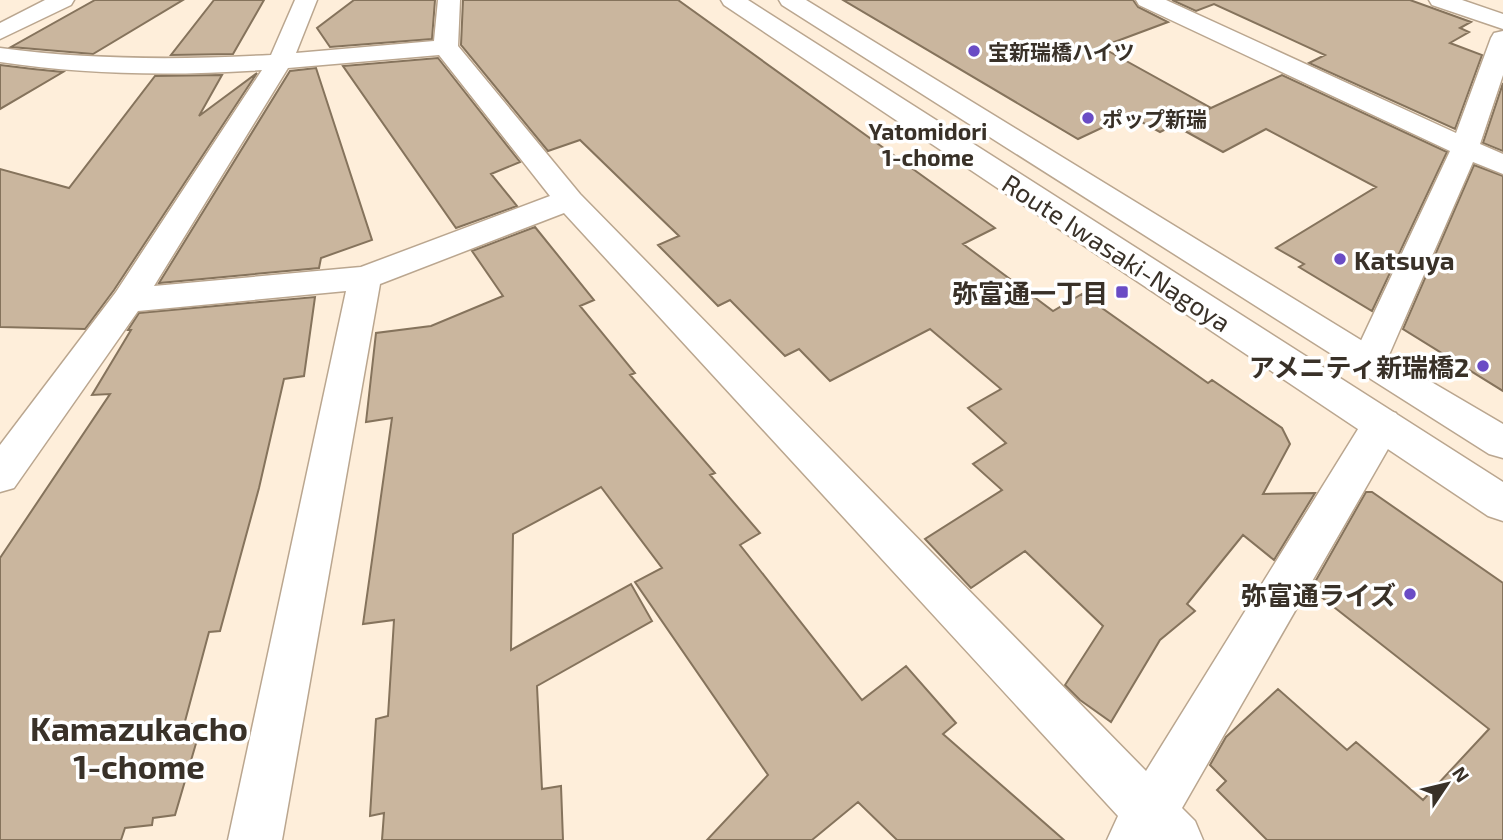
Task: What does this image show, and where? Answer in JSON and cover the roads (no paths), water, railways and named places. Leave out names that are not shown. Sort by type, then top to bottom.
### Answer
[{"type":"street","points":[[0,32],[64,0]]},
{"type":"street","points":[[0,476],[128,300],[281,60],[306,0]]},
{"type":"street","points":[[449,0],[446,47],[569,200],[1154,831],[1382,424]]},
{"type":"street","name":"Route Iwasaki-Nagoya","points":[[732,0],[1503,504]]},
{"type":"street","name":"Route Iwasaki-Nagoya","points":[[790,0],[1503,443]]},
{"type":"street","points":[[1147,0],[1503,165]]},
{"type":"street","points":[[1440,0],[1503,22]]},
{"type":"street","points":[[1369,362],[1465,148],[1503,38]]},
{"type":"street","points":[[0,55],[70,66],[162,69],[446,47]]},
{"type":"street","points":[[128,300],[365,278],[569,200]]},
{"type":"street","points":[[255,840],[365,278]]},
{"type":"place","name":"宝新瑞橋ハイツ","points":[[974,51]]},
{"type":"place","name":"ポップ新瑞","points":[[1088,118]]},
{"type":"place","name":"Katsuya","points":[[1340,259]]},
{"type":"place","name":"弥富通一丁目","points":[[1122,292]]},
{"type":"place","name":"アメニティ新瑞橋2","points":[[1483,366]]},
{"type":"place","name":"弥富通ライズ","points":[[1410,594]]},
{"type":"district","name":"Yatomidori 1-chome","points":[[928,144]]},
{"type":"district","name":"Kamazukacho 1-chome","points":[[139,747]]}]
